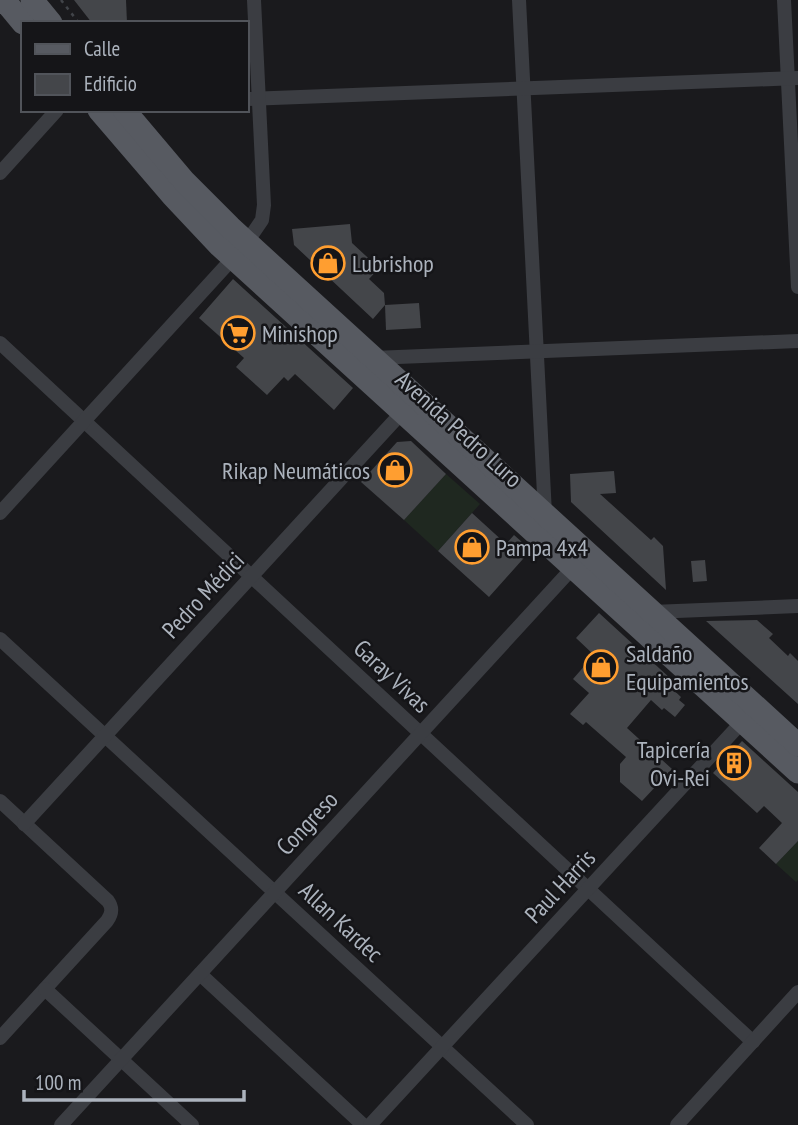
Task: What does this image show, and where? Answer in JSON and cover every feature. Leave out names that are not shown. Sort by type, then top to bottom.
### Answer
[{"type":"main road","points":[[4,0],[21,21]]},
{"type":"main road","points":[[32,0],[49,21]]},
{"type":"main road","name":"Avenida Pedro Luro","points":[[101,112],[172,195],[373,358],[394,365],[409,404],[580,560],[742,722],[798,772]]},
{"type":"main road","name":"Avenida Pedro Luro","points":[[126,112],[240,250],[344,359],[409,404],[545,514],[580,560],[652,611],[798,745]]},
{"type":"street","points":[[0,513],[260,225],[264,210],[253,99],[254,0]]},
{"type":"street","points":[[519,0],[545,514]]},
{"type":"street","points":[[784,0],[793,78],[798,287]]},
{"type":"street","points":[[253,99],[793,78]]},
{"type":"street","points":[[0,173],[55,112]]},
{"type":"street","points":[[394,365],[536,351],[798,341]]},
{"type":"street","name":"Garay Vivas","points":[[0,343],[753,1042]]},
{"type":"street","points":[[344,359],[373,358]]},
{"type":"street","name":"Pedro Médici","points":[[24,824],[409,404]]},
{"type":"street","name":"Congreso","points":[[61,1125],[580,560]]},
{"type":"street","points":[[652,611],[798,606]]},
{"type":"street","name":"Allan Kardec","points":[[0,639],[527,1125]]},
{"type":"street","points":[[742,722],[798,745]]},
{"type":"street","name":"Paul Harris","points":[[370,1125],[742,722]]},
{"type":"street","points":[[0,802],[108,901],[112,910],[107,921],[0,1038]]},
{"type":"street","points":[[200,974],[363,1125]]},
{"type":"street","points":[[45,989],[192,1125]]},
{"type":"street","points":[[677,1125],[798,992]]},
{"type":"path","points":[[61,0],[77,21]]},
{"type":"shaded area","points":[[446,474],[480,504],[438,551],[404,520]]},
{"type":"shaded area","points":[[798,841],[798,880],[796,882],[776,864]]},
{"type":"building","points":[[74,0],[126,0],[127,21],[90,21]]},
{"type":"building","points":[[350,224],[352,243],[379,268],[369,279],[384,293],[385,305],[373,319],[294,245],[292,229]]},
{"type":"building","points":[[233,279],[353,388],[334,410],[295,374],[288,381],[284,377],[267,395],[236,367],[244,358],[199,318]]},
{"type":"building","points":[[419,303],[421,328],[386,330],[385,305]]},
{"type":"building","points":[[411,441],[446,474],[404,520],[361,482],[397,442]]},
{"type":"building","points":[[614,471],[616,493],[600,494],[651,540],[654,537],[663,546],[666,590],[571,502],[570,474]]},
{"type":"building","name":"Pampa 4x4","points":[[472,513],[506,544],[514,535],[531,550],[489,597],[438,551]]},
{"type":"building","points":[[705,560],[707,581],[693,582],[691,561]]},
{"type":"building","points":[[599,613],[671,679],[667,684],[681,697],[679,700],[685,705],[675,717],[651,700],[627,728],[672,769],[642,801],[620,782],[620,764],[626,757],[586,722],[583,725],[570,714],[589,693],[573,679],[594,655],[576,638]]},
{"type":"building","points":[[757,620],[773,634],[769,638],[788,656],[790,653],[798,661],[798,704],[706,621]]},
{"type":"building","points":[[742,741],[798,792],[798,841],[776,864],[759,848],[782,823],[764,806],[757,813],[713,773]]},
{"type":"place","name":"Lubrishop","points":[[328,263]]},
{"type":"place","name":"Minishop","points":[[238,333]]},
{"type":"place","name":"Rikap Neumáticos","points":[[395,470]]},
{"type":"place","name":"Pampa 4x4","points":[[472,547]]},
{"type":"place","name":"Saldaño Equipamientos","points":[[601,667]]},
{"type":"place","name":"Tapicería Ovi-Rei","points":[[734,763]]}]
